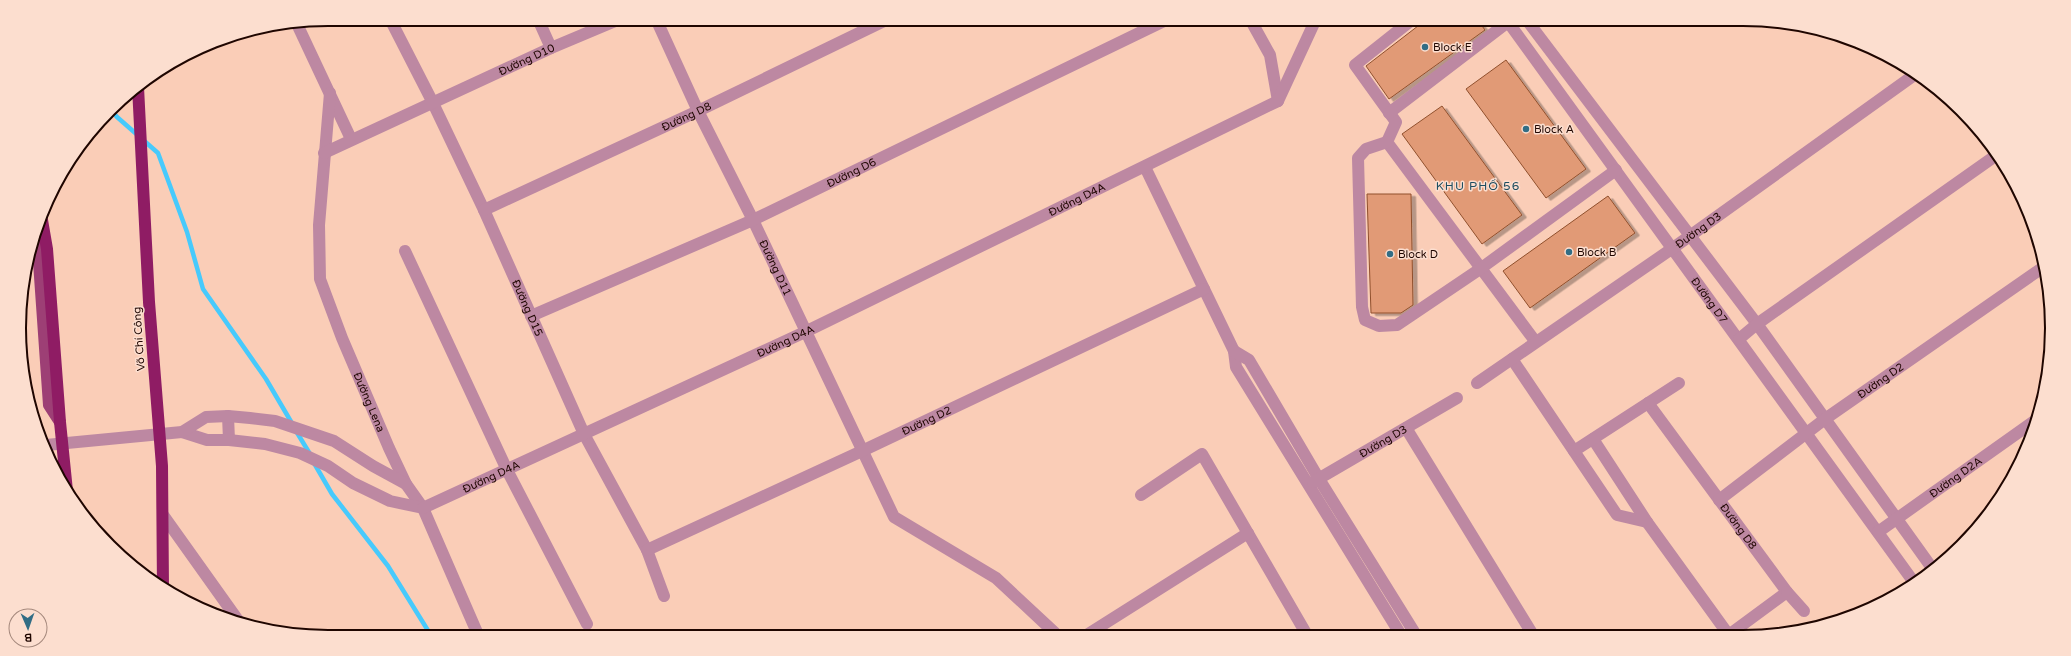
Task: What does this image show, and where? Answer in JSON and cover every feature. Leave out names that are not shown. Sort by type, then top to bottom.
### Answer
[{"type":"highway","name":"Võ Chí Công","points":[[138,93],[150,302],[160,436],[164,582]]},
{"type":"highway","points":[[43,227],[47,249],[60,422],[66,479]]},
{"type":"main road","points":[[38,243],[49,405],[60,422]]},
{"type":"street","name":"Đường D15","points":[[394,26],[432,101],[484,210],[584,434],[647,550],[664,596]]},
{"type":"street","points":[[541,26],[551,48]]},
{"type":"street","name":"Đường D10","points":[[324,153],[432,101],[603,26]]},
{"type":"street","name":"Đường D11","points":[[659,26],[698,111],[752,220],[894,517],[996,578],[1052,630]]},
{"type":"street","name":"Đường D8","points":[[484,210],[698,111],[874,26]]},
{"type":"street","name":"Đường D6","points":[[531,316],[752,220],[1154,26]]},
{"type":"street","points":[[1254,26],[1270,55],[1278,101]]},
{"type":"street","points":[[1278,101],[1313,26]]},
{"type":"street","points":[[1404,26],[1354,65],[1396,122],[1387,142],[1366,149],[1358,158],[1362,307],[1365,320],[1379,326],[1397,325],[1480,269],[1616,170]]},
{"type":"street","points":[[1389,113],[1501,26]]},
{"type":"street","name":"Đường D7","points":[[1511,26],[1808,434],[1911,579]]},
{"type":"street","name":"Đường D7","points":[[1531,26],[1688,235],[1757,324],[1930,565]]},
{"type":"street","points":[[299,28],[351,139]]},
{"type":"street","name":"Đường D3","points":[[1477,383],[1673,248],[1688,235],[1911,77]]},
{"type":"street","name":"Đường Lena","points":[[330,93],[318,225],[320,279],[345,346],[389,448],[406,484],[423,508],[476,630]]},
{"type":"street","name":"Đường D4A","points":[[423,508],[805,332],[1278,101]]},
{"type":"street","points":[[1387,142],[1535,342]]},
{"type":"street","points":[[1739,340],[1757,324],[1993,158]]},
{"type":"street","points":[[1145,167],[1234,350],[1236,367],[1398,630]]},
{"type":"street","points":[[405,251],[507,470],[587,624]]},
{"type":"street","name":"Đường D2","points":[[1719,500],[1808,434],[1825,419],[2039,270]]},
{"type":"street","name":"Đường D2","points":[[647,550],[862,451],[1204,289]]},
{"type":"street","points":[[1234,350],[1249,360],[1319,479],[1413,630]]},
{"type":"street","points":[[1512,359],[1617,515],[1646,522]]},
{"type":"street","points":[[1574,451],[1679,383]]},
{"type":"street","name":"Đường D3","points":[[1308,485],[1457,398]]},
{"type":"street","name":"Đường D8","points":[[1648,403],[1787,592],[1804,611]]},
{"type":"street","points":[[228,416],[230,440]]},
{"type":"street","points":[[49,444],[63,442],[160,436],[182,432],[206,417],[228,416],[250,418],[275,421],[334,441],[373,466],[406,484]]},
{"type":"street","name":"Đường D2A","points":[[1878,532],[2029,426]]},
{"type":"street","points":[[1406,428],[1530,630]]},
{"type":"street","points":[[182,432],[207,440],[230,440],[265,444],[300,453],[328,466],[353,483],[390,501],[423,508]]},
{"type":"street","points":[[1593,439],[1646,522],[1726,630]]},
{"type":"street","points":[[1141,495],[1202,454],[1304,630]]},
{"type":"street","points":[[163,514],[234,615]]},
{"type":"street","points":[[1094,630],[1248,533]]},
{"type":"street","points":[[1735,630],[1787,592]]},
{"type":"building","name":"Block E","points":[[1418,26],[1482,26],[1485,30],[1389,99],[1366,66]]},
{"type":"building","name":"Block A","points":[[1506,60],[1586,169],[1546,198],[1466,89]]},
{"type":"building","points":[[1442,106],[1522,215],[1482,244],[1402,134]]},
{"type":"building","name":"Block D","points":[[1367,194],[1411,194],[1413,305],[1401,313],[1371,313]]},
{"type":"building","name":"Block B","points":[[1608,196],[1635,233],[1530,308],[1503,271]]},
{"type":"waterway","points":[[114,114],[158,153],[187,232],[203,289],[266,379],[293,425]]},
{"type":"waterway","points":[[296,431],[310,454]]},
{"type":"waterway","points":[[314,463],[332,494],[388,566],[428,630]]},
{"type":"place","name":"Block E","points":[[1425,47]]},
{"type":"place","name":"Block A","points":[[1526,129]]},
{"type":"place","name":"Block B","points":[[1569,252]]},
{"type":"place","name":"Block D","points":[[1390,254]]},
{"type":"district","name":"KHU PHỐ 56","points":[[1478,186]]}]
